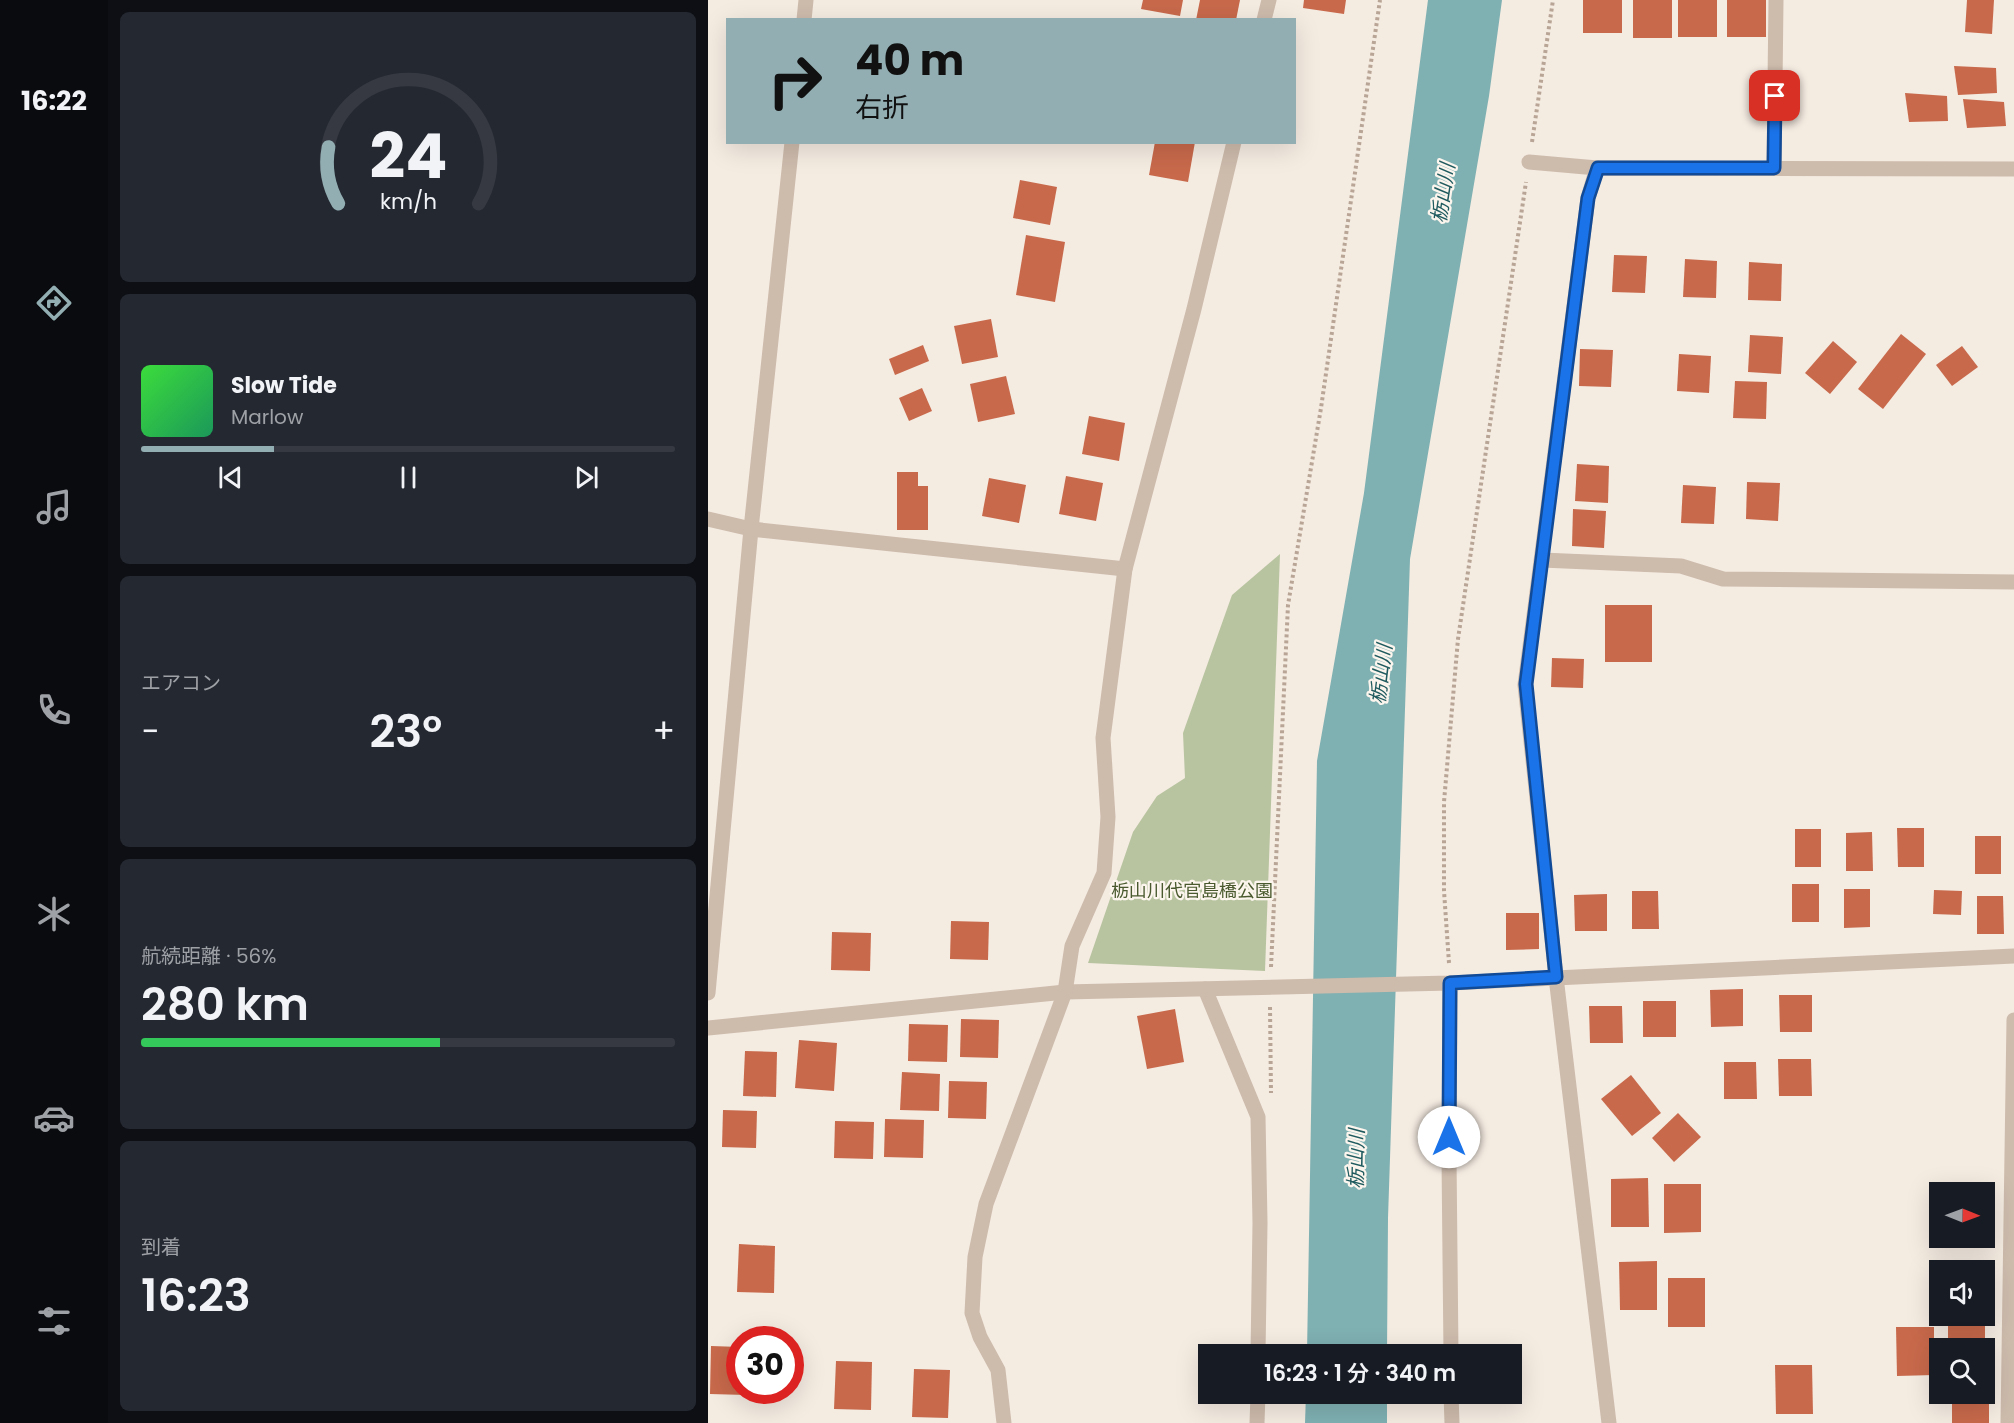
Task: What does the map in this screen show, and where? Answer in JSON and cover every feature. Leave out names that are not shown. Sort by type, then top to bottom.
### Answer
[{"type":"street","points":[[804,18],[806,0]]},
{"type":"street","points":[[1264,18],[1269,0]]},
{"type":"street","points":[[1774,168],[1776,0]]},
{"type":"street","points":[[708,993],[792,144]]},
{"type":"street","points":[[1004,1423],[998,1370],[980,1337],[972,1313],[975,1257],[986,1204],[1065,992],[1072,946],[1104,873],[1108,817],[1103,738],[1125,569],[1194,309],[1234,144]]},
{"type":"street","points":[[1529,162],[1598,168],[2014,169]]},
{"type":"street","points":[[1598,168],[1588,198],[1526,684],[1556,977],[1609,1423]]},
{"type":"street","points":[[708,519],[752,529],[1125,569]]},
{"type":"street","points":[[1542,560],[1681,566],[1723,579],[2014,582]]},
{"type":"street","points":[[708,1028],[1065,992],[1450,983],[2014,956]]},
{"type":"street","points":[[1450,983],[1451,1344]]},
{"type":"street","points":[[1205,989],[1258,1117],[1260,1223],[1258,1344]]},
{"type":"street","points":[[2008,1423],[2014,1020]]},
{"type":"street","points":[[1257,1423],[1258,1404]]},
{"type":"street","points":[[1452,1404],[1452,1423]]},
{"type":"path","points":[[1270,988],[1288,605],[1321,408],[1380,0]]},
{"type":"path","points":[[1450,983],[1444,891],[1444,802],[1458,639],[1553,0]]},
{"type":"green space","name":"栃山川代官島橋公園","points":[[1280,554],[1265,971],[1088,963],[1133,832],[1157,796],[1185,778],[1183,733],[1232,595]]},
{"type":"water","name":"栃山川","points":[[1428,0],[1502,0],[1489,96],[1410,559],[1388,1218],[1387,1344],[1307,1344],[1317,761],[1364,493]]},
{"type":"water","points":[[1306,1404],[1387,1404],[1387,1423],[1305,1423]]},
{"type":"building","points":[[1143,0],[1183,0],[1180,16],[1141,9]]},
{"type":"building","points":[[1200,0],[1240,0],[1236,18],[1196,18]]},
{"type":"building","points":[[1304,0],[1346,0],[1344,14],[1303,8]]},
{"type":"building","points":[[1583,0],[1622,0],[1622,33],[1583,33]]},
{"type":"building","points":[[1633,0],[1672,0],[1672,38],[1633,38]]},
{"type":"building","points":[[1678,0],[1717,0],[1717,37],[1678,37]]},
{"type":"building","points":[[1727,0],[1766,0],[1766,37],[1727,37]]},
{"type":"building","points":[[1967,0],[1994,0],[1992,34],[1965,32]]},
{"type":"building","points":[[1954,66],[1996,68],[1997,93],[1958,95]]},
{"type":"building","points":[[1905,93],[1947,96],[1948,121],[1909,122]]},
{"type":"building","points":[[1963,99],[2004,102],[2006,126],[1967,128]]},
{"type":"building","points":[[1155,144],[1195,144],[1188,182],[1149,175]]},
{"type":"building","points":[[1020,180],[1057,187],[1050,225],[1013,218]]},
{"type":"building","points":[[1026,235],[1065,242],[1055,302],[1016,295]]},
{"type":"building","points":[[1614,255],[1647,256],[1645,293],[1612,292]]},
{"type":"building","points":[[1685,259],[1717,261],[1716,298],[1683,297]]},
{"type":"building","points":[[1749,262],[1782,264],[1781,301],[1748,300]]},
{"type":"building","points":[[991,319],[998,357],[962,364],[954,326]]},
{"type":"building","points":[[1901,334],[1926,354],[1883,409],[1858,389]]},
{"type":"building","points":[[1750,335],[1783,337],[1781,374],[1748,372]]},
{"type":"building","points":[[1833,341],[1857,362],[1830,394],[1805,373]]},
{"type":"building","points":[[923,345],[929,361],[895,375],[889,359]]},
{"type":"building","points":[[1962,346],[1978,367],[1952,386],[1936,365]]},
{"type":"building","points":[[1580,349],[1613,350],[1611,387],[1579,386]]},
{"type":"building","points":[[1679,354],[1711,356],[1709,393],[1677,391]]},
{"type":"building","points":[[1006,376],[1015,414],[978,422],[970,384]]},
{"type":"building","points":[[1735,381],[1767,382],[1766,419],[1733,418]]},
{"type":"building","points":[[922,388],[932,411],[909,421],[899,398]]},
{"type":"building","points":[[1089,416],[1125,423],[1119,461],[1082,454]]},
{"type":"building","points":[[1577,464],[1609,466],[1608,503],[1575,501]]},
{"type":"building","points":[[897,472],[918,472],[918,486],[928,486],[928,530],[897,530]]},
{"type":"building","points":[[1066,476],[1103,483],[1096,521],[1059,514]]},
{"type":"building","points":[[989,478],[1026,485],[1019,523],[982,516]]},
{"type":"building","points":[[1747,482],[1780,483],[1778,521],[1746,519]]},
{"type":"building","points":[[1683,485],[1716,487],[1714,524],[1681,523]]},
{"type":"building","points":[[1573,509],[1606,511],[1604,548],[1572,546]]},
{"type":"building","points":[[1605,605],[1652,605],[1652,662],[1605,662]]},
{"type":"building","points":[[1552,658],[1584,659],[1583,688],[1551,687]]},
{"type":"building","points":[[1897,828],[1924,828],[1924,867],[1898,867]]},
{"type":"building","points":[[1795,829],[1821,829],[1821,867],[1795,867]]},
{"type":"building","points":[[1872,832],[1873,871],[1846,871],[1846,833]]},
{"type":"building","points":[[1975,836],[2001,836],[2001,874],[1975,874]]},
{"type":"building","points":[[1792,884],[1819,884],[1819,922],[1792,922]]},
{"type":"building","points":[[1844,889],[1870,889],[1870,927],[1844,928]]},
{"type":"building","points":[[1934,890],[1962,891],[1961,915],[1933,914]]},
{"type":"building","points":[[1632,891],[1658,891],[1659,929],[1632,929]]},
{"type":"building","points":[[1607,894],[1607,931],[1575,931],[1574,895]]},
{"type":"building","points":[[1977,896],[2003,896],[2004,934],[1977,934]]},
{"type":"building","points":[[1506,913],[1539,913],[1539,949],[1506,950]]},
{"type":"building","points":[[951,921],[989,922],[988,960],[950,959]]},
{"type":"building","points":[[832,932],[871,933],[870,971],[831,970]]},
{"type":"building","points":[[1743,989],[1743,1026],[1711,1027],[1710,990]]},
{"type":"building","points":[[1779,995],[1812,995],[1812,1032],[1780,1032]]},
{"type":"building","points":[[1643,1001],[1676,1001],[1676,1037],[1643,1037]]},
{"type":"building","points":[[1589,1006],[1622,1006],[1623,1043],[1590,1043]]},
{"type":"building","points":[[1175,1009],[1184,1062],[1147,1069],[1137,1016]]},
{"type":"building","points":[[961,1019],[999,1020],[998,1058],[960,1057]]},
{"type":"building","points":[[909,1024],[948,1025],[947,1062],[908,1061]]},
{"type":"building","points":[[799,1040],[837,1043],[834,1091],[795,1088]]},
{"type":"building","points":[[745,1051],[777,1052],[776,1097],[743,1096]]},
{"type":"building","points":[[1778,1059],[1811,1059],[1812,1096],[1779,1096]]},
{"type":"building","points":[[1724,1062],[1756,1062],[1757,1099],[1724,1099]]},
{"type":"building","points":[[902,1072],[940,1074],[939,1111],[900,1110]]},
{"type":"building","points":[[1631,1075],[1661,1113],[1632,1136],[1601,1099]]},
{"type":"building","points":[[949,1081],[987,1082],[986,1119],[948,1118]]},
{"type":"building","points":[[723,1110],[757,1111],[756,1148],[722,1147]]},
{"type":"building","points":[[1678,1113],[1701,1137],[1674,1162],[1652,1138]]},
{"type":"building","points":[[885,1119],[924,1120],[923,1158],[884,1157]]},
{"type":"building","points":[[835,1121],[874,1122],[873,1159],[834,1158]]},
{"type":"building","points":[[1648,1178],[1649,1227],[1611,1227],[1611,1179]]},
{"type":"building","points":[[1664,1184],[1701,1184],[1701,1232],[1664,1233]]},
{"type":"building","points":[[739,1244],[775,1246],[774,1293],[737,1292]]},
{"type":"building","points":[[1657,1261],[1657,1310],[1620,1310],[1619,1262]]},
{"type":"building","points":[[1668,1278],[1705,1278],[1705,1327],[1668,1327]]},
{"type":"building","points":[[1948,1326],[1985,1326],[1985,1338],[1948,1338]]},
{"type":"building","points":[[1896,1327],[1934,1327],[1934,1338],[1929,1338],[1929,1375],[1897,1376]]},
{"type":"building","points":[[711,1346],[726,1347],[726,1394],[710,1394]]},
{"type":"building","points":[[836,1361],[872,1362],[871,1410],[834,1409]]},
{"type":"building","points":[[1775,1365],[1812,1365],[1813,1414],[1776,1414]]},
{"type":"building","points":[[914,1369],[950,1370],[948,1418],[912,1417]]},
{"type":"building","points":[[1952,1404],[1989,1404],[1989,1423],[1952,1423]]},
{"type":"route","points":[[1449,1137],[1450,983],[1556,977],[1526,684],[1588,198],[1598,168],[1774,168],[1775,96]]}]
